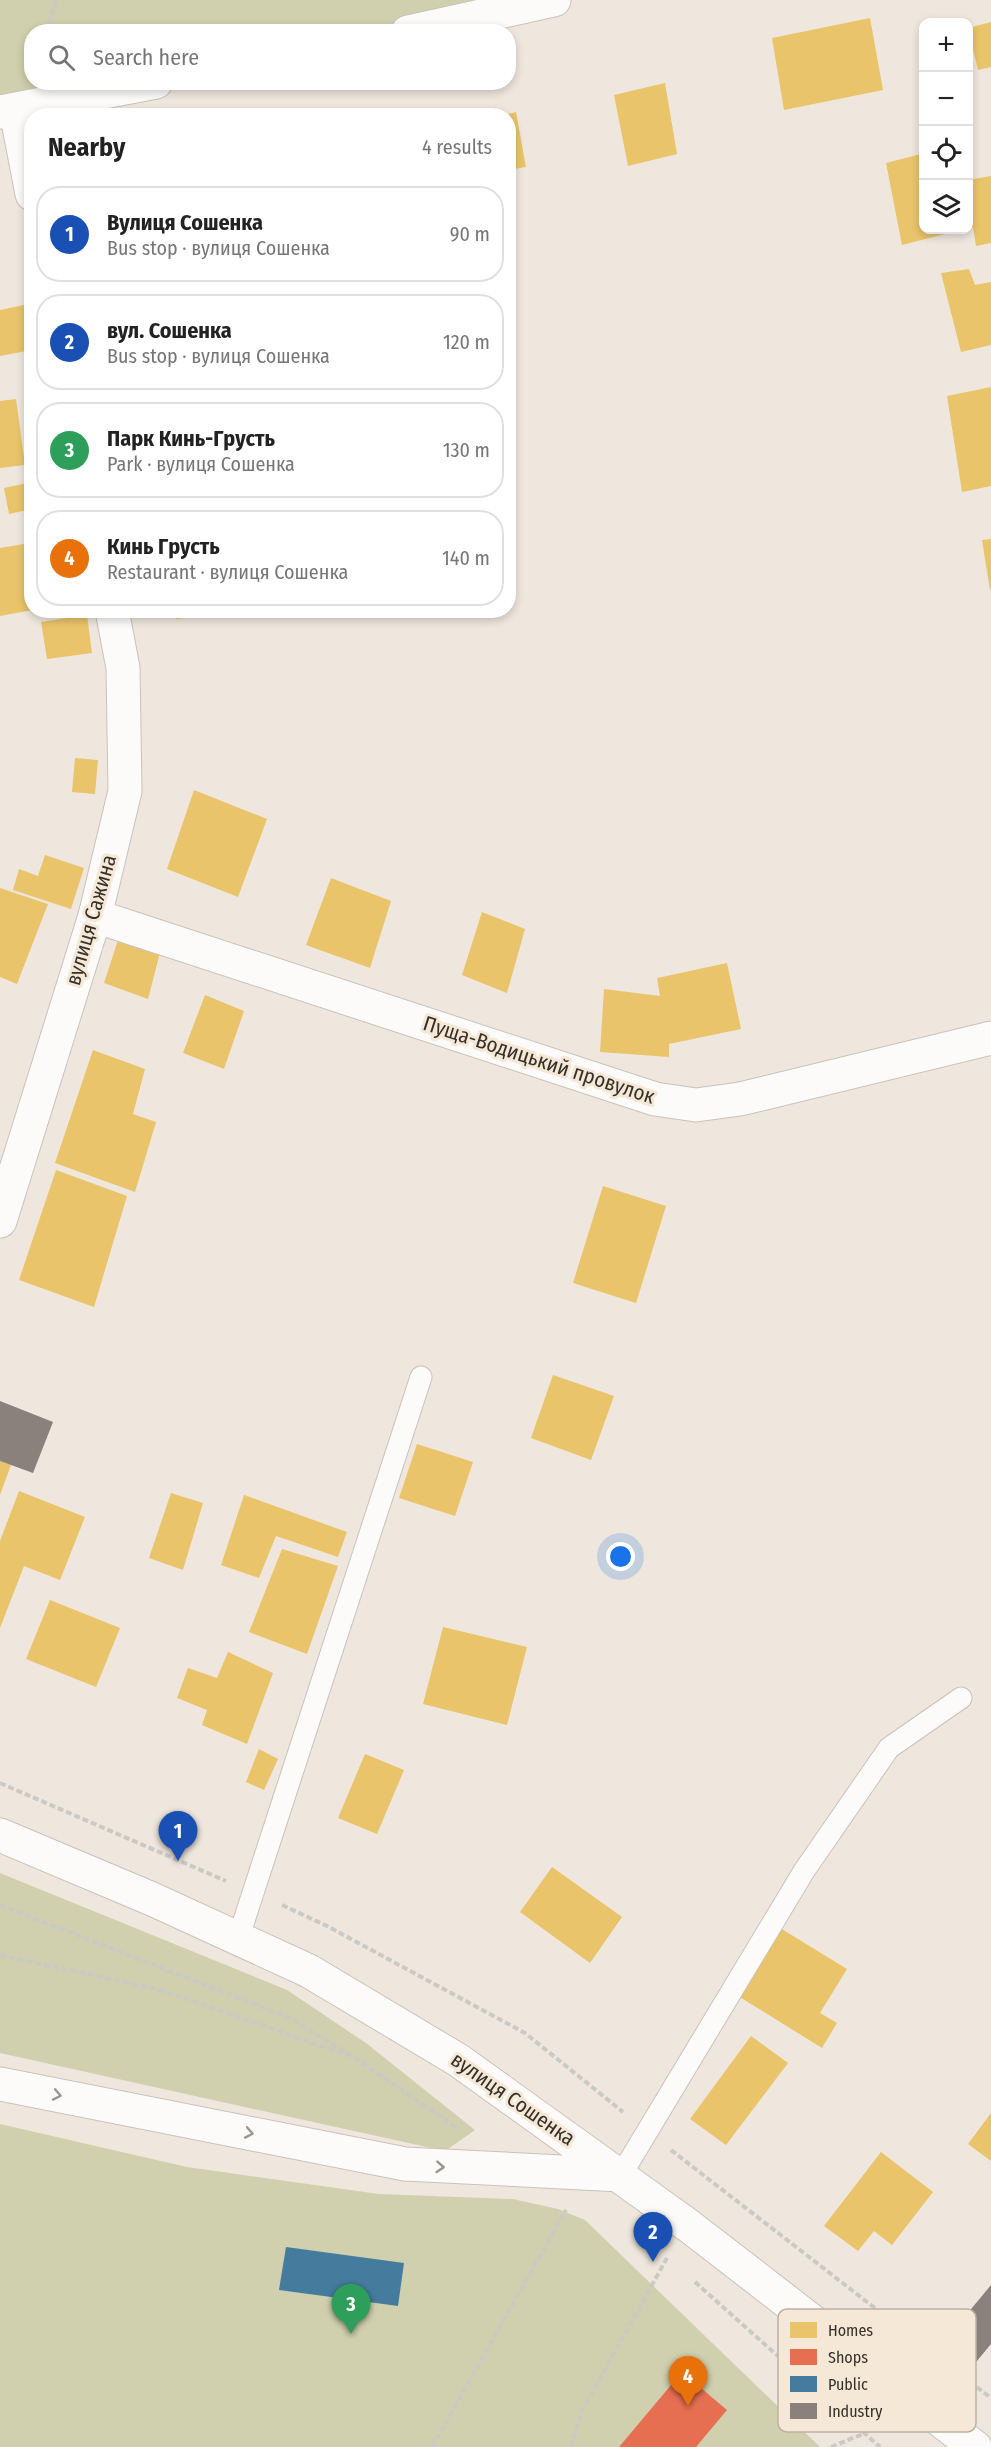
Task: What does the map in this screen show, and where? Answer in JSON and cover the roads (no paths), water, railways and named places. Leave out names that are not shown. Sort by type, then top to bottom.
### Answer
[{"type":"street","points":[[444,24],[554,0]]},
{"type":"street","points":[[24,166],[8,111],[115,90]]},
{"type":"street","name":"вулиця Сажина","points":[[0,1221],[95,916],[125,791],[123,668],[114,618]]},
{"type":"street","name":"Пуща-Водицький провулок","points":[[95,916],[655,1099],[696,1105],[740,1099],[991,1038]]},
{"type":"street","name":"вулиця Сошенка","points":[[0,1835],[152,1899],[309,1971],[458,2060],[621,2175],[795,2309]]},
{"type":"street","points":[[0,2084],[405,2164],[621,2175]]},
{"type":"street","name":"вулиця Сошенка","points":[[955,2432],[975,2447]]},
{"type":"lane","points":[[238,1940],[421,1377]]},
{"type":"lane","points":[[621,2175],[804,1871],[889,1748],[961,1698]]},
{"type":"place","name":"Вулиця Сошенка","points":[[178,1861]]},
{"type":"place","name":"вул. Сошенка","points":[[653,2262]]},
{"type":"place","name":"Парк Кинь-Грусть","points":[[351,2334]]},
{"type":"place","name":"Кинь Грусть","points":[[688,2406]]}]
